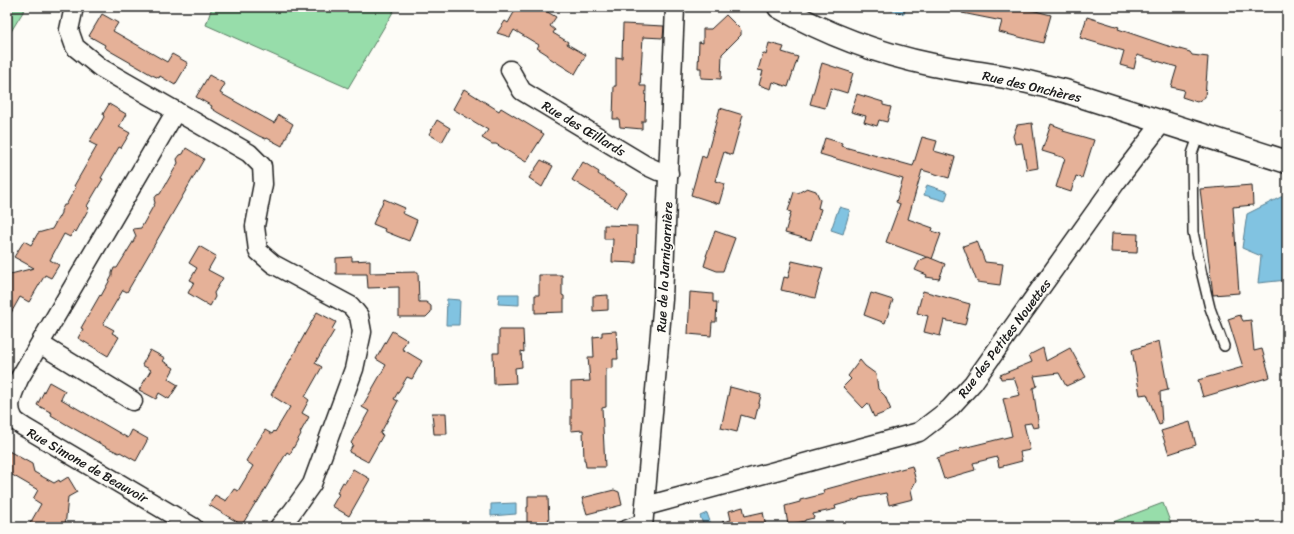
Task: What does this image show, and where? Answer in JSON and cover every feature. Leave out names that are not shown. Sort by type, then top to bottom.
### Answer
[{"type":"street","points":[[74,7],[69,30],[75,47],[101,68],[249,153],[262,166],[263,184],[255,226],[258,251],[273,264],[351,306],[359,316],[362,332],[354,369],[312,484],[279,527]]},
{"type":"street","name":"Rue de la Jarnigarnière","points":[[644,517],[663,299],[675,7]]},
{"type":"street","name":"Rue des Onchères","points":[[779,7],[841,37],[902,58],[1029,82],[1064,91],[1287,162]]},
{"type":"street","name":"Rue des Œillards","points":[[510,70],[522,91],[645,165],[658,171],[669,173]]},
{"type":"street","name":"Rue Simone de Beauvoir","points":[[176,112],[19,379],[12,396],[10,408],[14,419],[24,428],[193,527]]},
{"type":"street","name":"Rue des Petites Nouettes","points":[[644,517],[919,432],[949,409],[973,383],[1117,181],[1158,128],[1160,122]]},
{"type":"street","points":[[40,344],[133,401]]},
{"type":"lane","points":[[1199,134],[1192,154],[1193,232],[1207,295],[1224,346]]},
{"type":"lane","points":[[621,527],[644,517]]},
{"type":"green space","points":[[7,7],[26,7],[7,38]]},
{"type":"green space","points":[[212,7],[396,7],[348,88],[206,25]]},
{"type":"green space","points":[[1163,503],[1172,527],[1100,527]]},
{"type":"water","points":[[880,7],[906,7],[904,14]]},
{"type":"water","points":[[927,185],[948,192],[945,201],[924,195]]},
{"type":"water","points":[[1287,194],[1287,280],[1258,283],[1261,256],[1242,248],[1247,214]]},
{"type":"water","points":[[839,207],[850,210],[843,234],[831,230]]},
{"type":"water","points":[[499,294],[519,294],[519,305],[498,304]]},
{"type":"water","points":[[447,299],[460,300],[459,325],[446,325]]},
{"type":"water","points":[[516,503],[516,514],[491,516],[491,504]]},
{"type":"water","points":[[707,513],[712,527],[704,527],[700,516]]},
{"type":"building","points":[[517,7],[539,7],[556,17],[550,26],[555,30],[553,33],[568,42],[567,44],[586,55],[575,74],[548,57],[548,55],[537,48],[539,45],[514,30],[510,37],[497,33],[505,21],[508,23]]},
{"type":"building","points":[[963,7],[1020,7],[1051,15],[1043,43],[999,32],[1002,21],[962,13]]},
{"type":"building","points":[[102,14],[118,23],[113,31],[167,62],[172,54],[188,63],[175,85],[160,76],[159,78],[152,75],[110,51],[104,47],[105,45],[89,36]]},
{"type":"building","points":[[726,15],[741,30],[741,35],[722,54],[721,79],[701,78],[701,68],[698,68],[699,42],[703,43],[703,29],[711,29]]},
{"type":"building","points":[[1087,17],[1119,27],[1118,29],[1165,45],[1190,52],[1192,55],[1208,57],[1205,97],[1197,102],[1182,97],[1184,90],[1171,87],[1177,67],[1137,55],[1134,69],[1120,65],[1124,51],[1080,38]]},
{"type":"building","points":[[623,24],[664,26],[663,38],[643,37],[640,86],[646,86],[645,121],[642,121],[642,129],[620,127],[619,119],[613,119],[614,86],[616,86],[616,57],[622,58]]},
{"type":"building","points":[[769,43],[784,47],[782,52],[798,57],[788,87],[773,82],[771,89],[759,85],[763,71],[758,70],[763,53],[766,55]]},
{"type":"building","points":[[822,63],[853,73],[847,93],[831,88],[825,108],[810,104]]},
{"type":"building","points":[[209,75],[225,84],[220,93],[274,123],[279,115],[293,124],[282,146],[267,138],[266,139],[259,136],[217,112],[211,108],[212,106],[196,97]]},
{"type":"building","points":[[464,89],[499,111],[501,108],[544,134],[526,162],[496,144],[492,144],[482,138],[488,130],[453,109]]},
{"type":"building","points":[[857,94],[883,102],[883,105],[891,107],[887,122],[879,120],[877,126],[864,122],[866,116],[851,112]]},
{"type":"building","points":[[109,104],[126,114],[119,127],[130,133],[121,148],[119,147],[101,178],[103,179],[87,206],[89,208],[76,232],[74,230],[70,237],[64,234],[50,260],[59,265],[51,278],[45,275],[29,302],[20,297],[7,320],[7,275],[34,268],[14,257],[24,241],[31,245],[38,233],[52,229],[97,146],[89,142],[104,117],[103,114]]},
{"type":"building","points":[[720,108],[743,115],[732,155],[724,152],[715,181],[725,184],[719,204],[691,195],[702,156],[706,158]]},
{"type":"building","points":[[437,120],[450,128],[442,142],[429,134]]},
{"type":"building","points":[[1032,123],[1038,168],[1027,170],[1022,143],[1015,144],[1013,136],[1017,125]]},
{"type":"building","points":[[1051,124],[1064,129],[1063,131],[1094,140],[1082,178],[1076,176],[1071,192],[1056,187],[1065,158],[1042,151]]},
{"type":"building","points":[[922,137],[937,141],[934,151],[955,157],[949,178],[922,170],[908,219],[933,228],[932,231],[941,234],[932,259],[886,242],[900,204],[896,202],[903,179],[820,154],[825,138],[842,143],[841,146],[913,166]]},
{"type":"building","points":[[186,148],[204,159],[127,292],[123,290],[103,324],[114,330],[112,333],[119,337],[108,356],[78,338],[83,329],[81,328],[112,276],[114,268],[117,268],[133,242],[136,236],[133,229],[141,228],[155,203],[154,199],[160,194],[178,163],[177,159],[183,154]]},
{"type":"building","points":[[541,160],[553,166],[542,187],[529,178]]},
{"type":"building","points":[[583,162],[599,172],[598,174],[626,192],[617,208],[572,180]]},
{"type":"building","points":[[1252,185],[1253,205],[1233,207],[1239,293],[1213,295],[1200,189]]},
{"type":"building","points":[[807,188],[816,191],[820,200],[818,208],[821,209],[811,240],[785,233],[791,212],[788,211],[794,192],[798,193]]},
{"type":"building","points":[[384,199],[405,208],[402,213],[417,220],[409,241],[384,231],[385,229],[373,224]]},
{"type":"building","points":[[604,225],[637,226],[636,263],[612,262],[613,239],[604,239]]},
{"type":"building","points":[[715,231],[735,238],[723,271],[717,271],[704,266]]},
{"type":"building","points":[[1112,233],[1138,234],[1137,253],[1111,252]]},
{"type":"building","points":[[977,241],[985,262],[1003,264],[1000,285],[977,282],[963,246]]},
{"type":"building","points":[[199,246],[216,256],[208,270],[223,278],[214,293],[215,297],[210,306],[188,293],[194,282],[190,280],[197,268],[189,263]]},
{"type":"building","points":[[352,257],[352,261],[370,260],[370,273],[418,272],[419,302],[426,302],[431,306],[431,312],[426,317],[399,317],[399,287],[368,288],[367,274],[336,274],[336,258]]},
{"type":"building","points":[[928,257],[945,264],[939,279],[926,277],[927,275],[915,270],[920,260]]},
{"type":"building","points":[[792,261],[823,268],[815,298],[781,290],[784,277],[788,278]]},
{"type":"building","points":[[539,275],[562,275],[564,312],[535,313],[535,295],[539,295]]},
{"type":"building","points":[[923,291],[970,304],[965,325],[944,320],[940,336],[924,332],[928,316],[917,313]]},
{"type":"building","points":[[690,292],[713,294],[713,302],[717,302],[716,322],[712,322],[711,336],[688,334]]},
{"type":"building","points":[[871,293],[893,300],[885,323],[864,315]]},
{"type":"building","points":[[608,295],[608,310],[593,311],[593,296]]},
{"type":"building","points":[[317,312],[336,322],[332,329],[334,331],[315,363],[322,367],[305,397],[309,400],[302,413],[309,417],[290,454],[287,452],[257,503],[256,502],[242,525],[209,505],[215,495],[226,501],[234,489],[238,491],[253,466],[246,461],[265,430],[272,434],[274,431],[275,432],[290,407],[271,395]]},
{"type":"building","points":[[1240,315],[1243,321],[1251,320],[1254,351],[1262,349],[1270,377],[1203,397],[1198,380],[1243,367],[1228,319]]},
{"type":"building","points":[[499,330],[523,330],[524,352],[521,351],[522,367],[515,368],[516,383],[494,384],[493,353],[499,353]]},
{"type":"building","points":[[392,331],[407,340],[402,349],[422,361],[412,379],[407,377],[394,399],[398,401],[380,434],[383,435],[368,462],[349,452],[353,445],[351,443],[369,411],[362,407],[386,365],[376,359]]},
{"type":"building","points":[[616,331],[618,359],[613,359],[613,368],[606,369],[606,407],[602,408],[605,467],[586,467],[584,460],[583,430],[571,431],[571,382],[590,381],[588,357],[594,357],[593,337],[602,336],[602,332]]},
{"type":"building","points":[[1159,341],[1168,390],[1160,392],[1162,424],[1159,425],[1147,394],[1140,395],[1132,350]]},
{"type":"building","points":[[1043,348],[1046,361],[1070,348],[1086,377],[1066,386],[1059,373],[1034,376],[1037,386],[1033,388],[1039,427],[1033,428],[1031,423],[1024,424],[1030,450],[1020,452],[1022,461],[999,467],[997,457],[973,463],[975,470],[944,479],[937,458],[960,451],[959,449],[1012,436],[1003,399],[1020,395],[1014,378],[1001,379],[1000,375],[1032,362],[1029,355]]},
{"type":"building","points":[[150,350],[165,358],[163,361],[174,368],[168,379],[178,385],[169,399],[159,393],[156,399],[139,390],[151,370],[142,365]]},
{"type":"building","points":[[860,360],[865,366],[876,374],[878,389],[885,396],[891,410],[874,417],[868,403],[863,408],[843,387],[851,379],[848,376]]},
{"type":"building","points":[[49,382],[65,391],[61,399],[128,438],[132,430],[148,439],[136,461],[120,452],[119,453],[106,447],[64,423],[51,415],[52,413],[37,405]]},
{"type":"building","points":[[730,387],[761,395],[755,419],[741,415],[737,432],[721,428]]},
{"type":"building","points":[[432,413],[446,413],[447,434],[434,434]]},
{"type":"building","points":[[1190,422],[1196,445],[1169,454],[1161,431]]},
{"type":"building","points":[[7,450],[32,464],[34,472],[54,483],[59,480],[60,482],[68,477],[77,492],[68,497],[65,527],[28,527],[41,504],[33,499],[38,490],[7,472]]},
{"type":"building","points":[[912,466],[916,481],[911,490],[913,499],[889,505],[886,493],[859,498],[835,506],[836,509],[813,514],[814,518],[788,525],[785,506],[800,502],[800,500],[824,494],[823,490]]},
{"type":"building","points":[[353,469],[370,479],[349,516],[332,506],[339,494],[337,493],[343,482],[345,483]]},
{"type":"building","points":[[614,490],[619,492],[622,505],[587,514],[582,498]]},
{"type":"building","points":[[528,496],[548,496],[549,527],[527,527]]},
{"type":"building","points":[[743,507],[745,516],[763,512],[766,527],[723,527],[722,522],[731,520],[729,511]]}]
